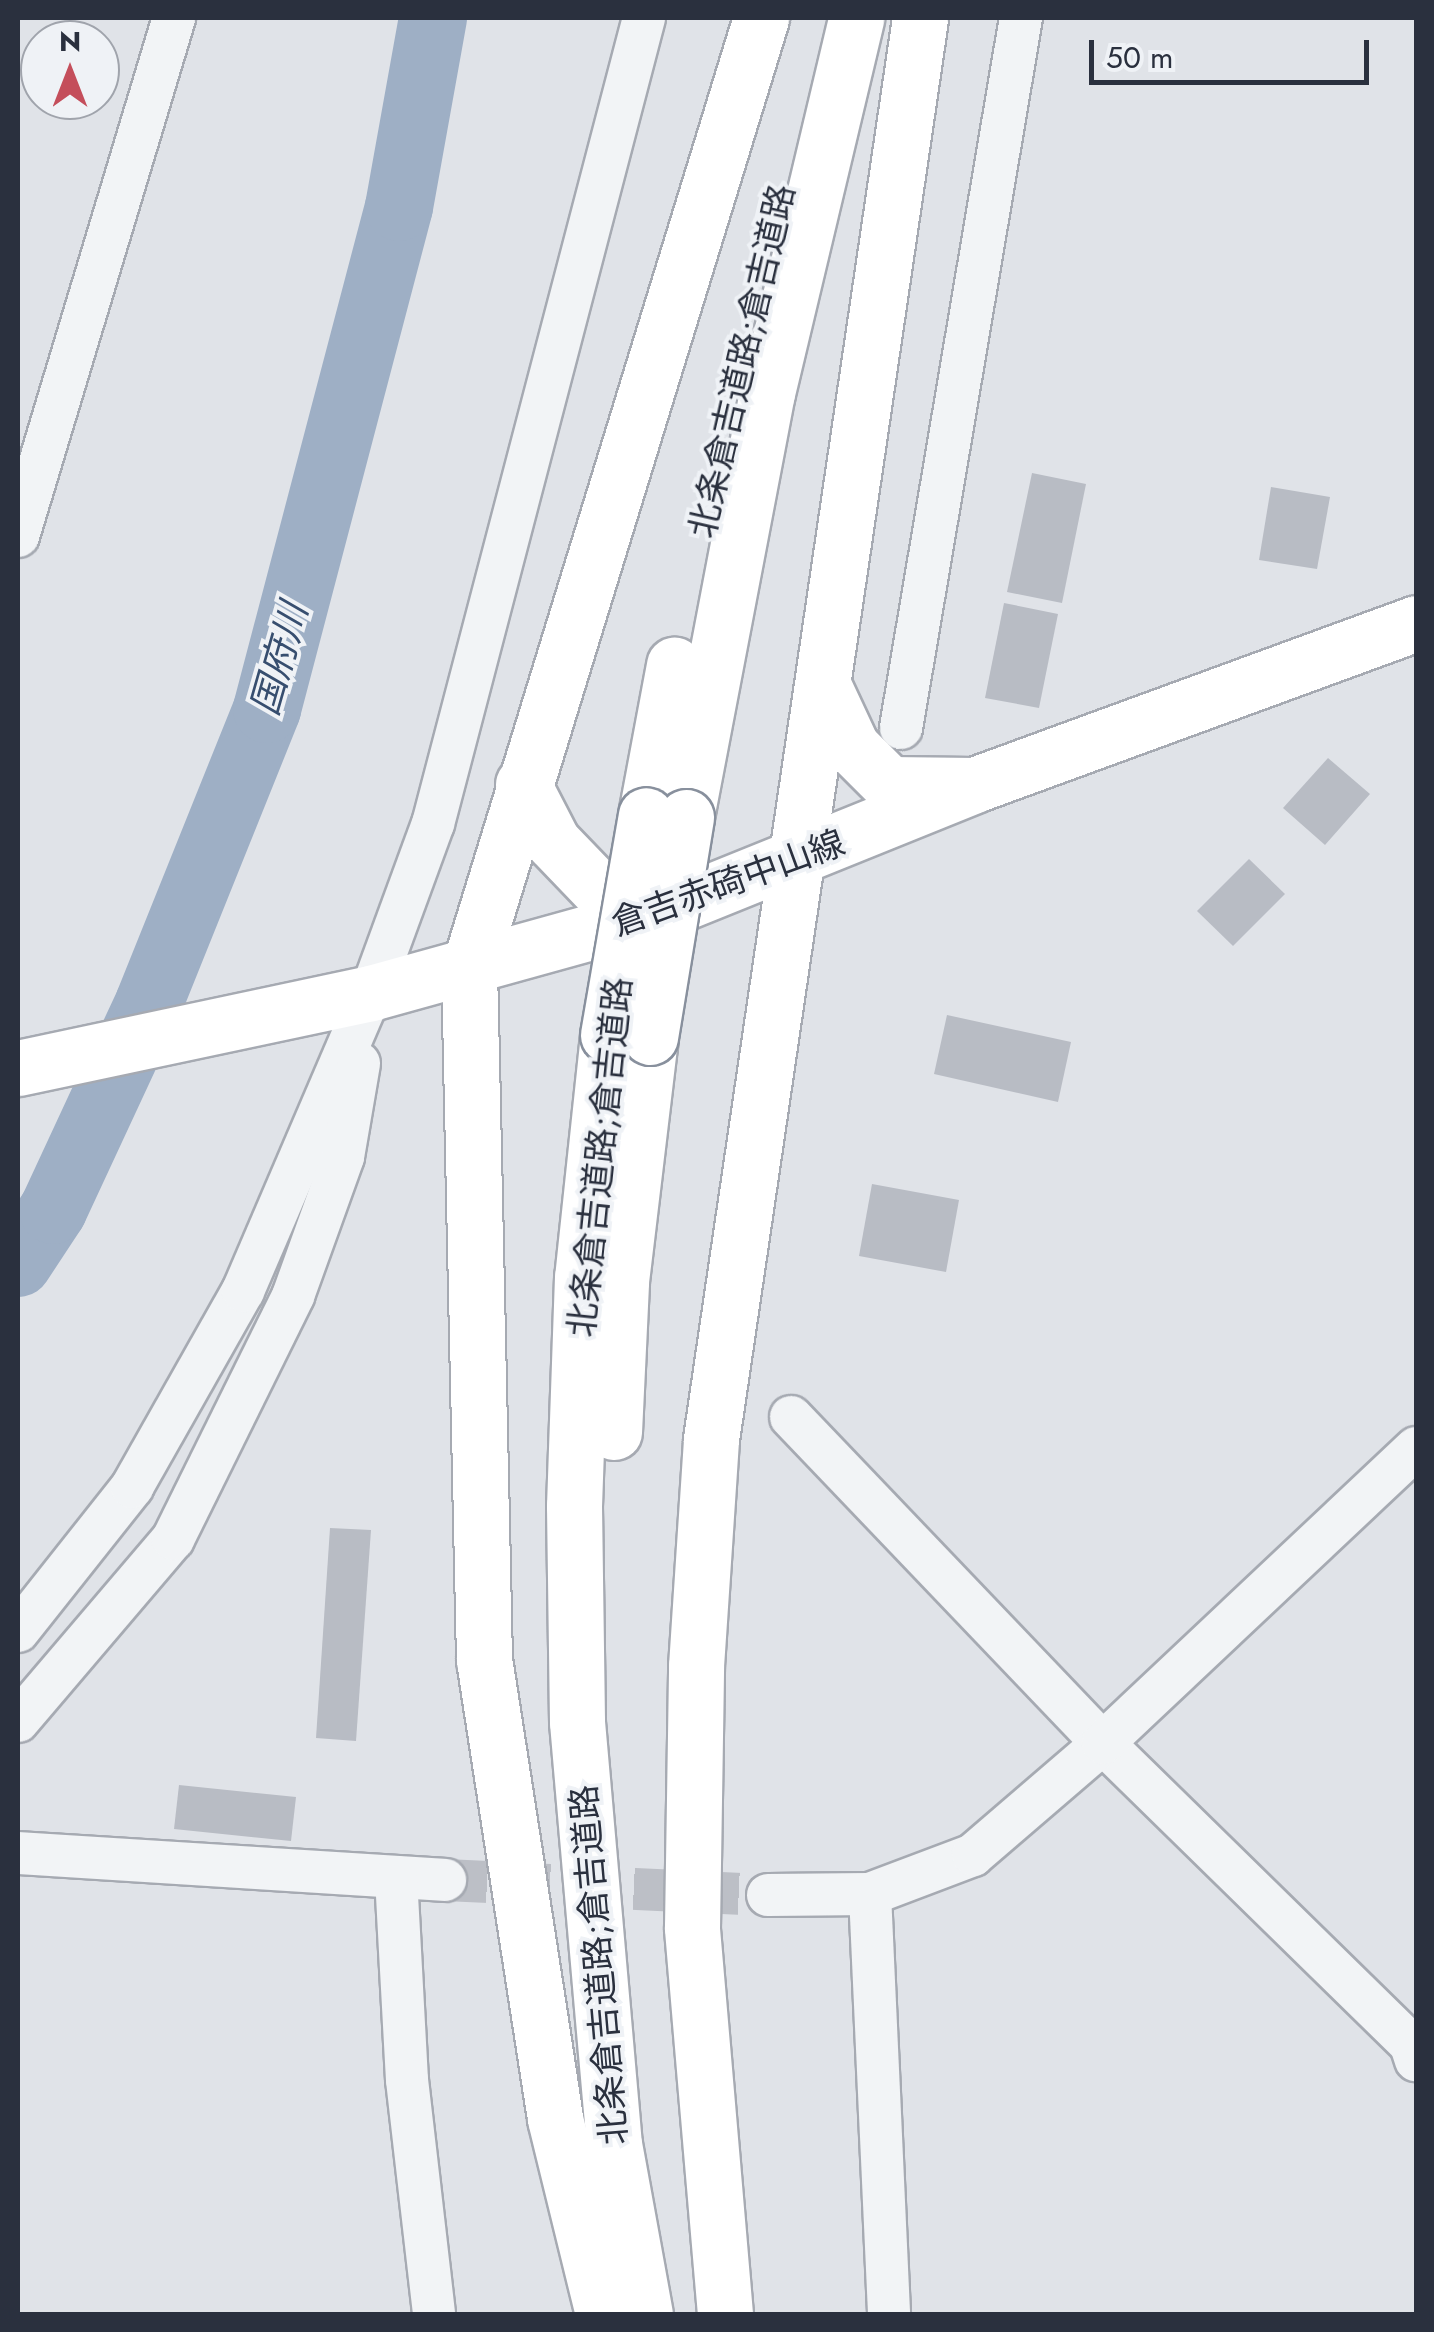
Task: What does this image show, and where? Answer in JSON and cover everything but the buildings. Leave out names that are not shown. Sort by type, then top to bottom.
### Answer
[{"type":"main road","points":[[603,2314],[555,2118],[484,1660],[468,968],[760,18]]},
{"type":"main road","name":"北条倉吉道路;倉吉道路","points":[[645,2314],[614,2144],[577,1722],[574,1506],[582,1276],[629,1036],[733,386],[823,18]]},
{"type":"main road","name":"北条倉吉道路;倉吉道路","points":[[666,816],[856,18]]},
{"type":"main road","points":[[725,2314],[692,1928],[696,1666],[710,1439],[738,1216],[824,687],[920,18]]},
{"type":"main road","name":"倉吉赤碕中山線","points":[[18,1068],[347,998],[655,914],[797,862],[974,785],[1416,623]]},
{"type":"main road","points":[[824,687],[852,746],[889,784],[974,785]]},
{"type":"main road","points":[[523,784],[553,842],[604,895],[655,914]]},
{"type":"main road","name":"北条倉吉道路;倉吉道路","points":[[629,1036],[611,1724],[623,1939],[677,2314]]},
{"type":"street","points":[[18,536],[174,18]]},
{"type":"street","points":[[18,1631],[132,1487],[243,1292],[347,998],[432,824],[644,18]]},
{"type":"street","points":[[901,728],[1021,18]]},
{"type":"street","points":[[18,1722],[173,1540],[292,1296],[343,1157],[347,998]]},
{"type":"street","points":[[791,1417],[1103,1743],[1411,2044],[1416,2060]]},
{"type":"street","points":[[768,1895],[870,1894],[974,1855],[1103,1743],[1416,1448]]},
{"type":"street","points":[[18,1853],[445,1880]]},
{"type":"street","points":[[396,1877],[407,2080],[434,2314]]},
{"type":"street","points":[[870,1894],[889,2314]]},
{"type":"waterway","name":"国府川","points":[[18,1263],[53,1210],[149,1003],[267,709],[399,207],[433,18]]},
{"type":"tunnel","points":[[445,1880],[768,1895]]}]
